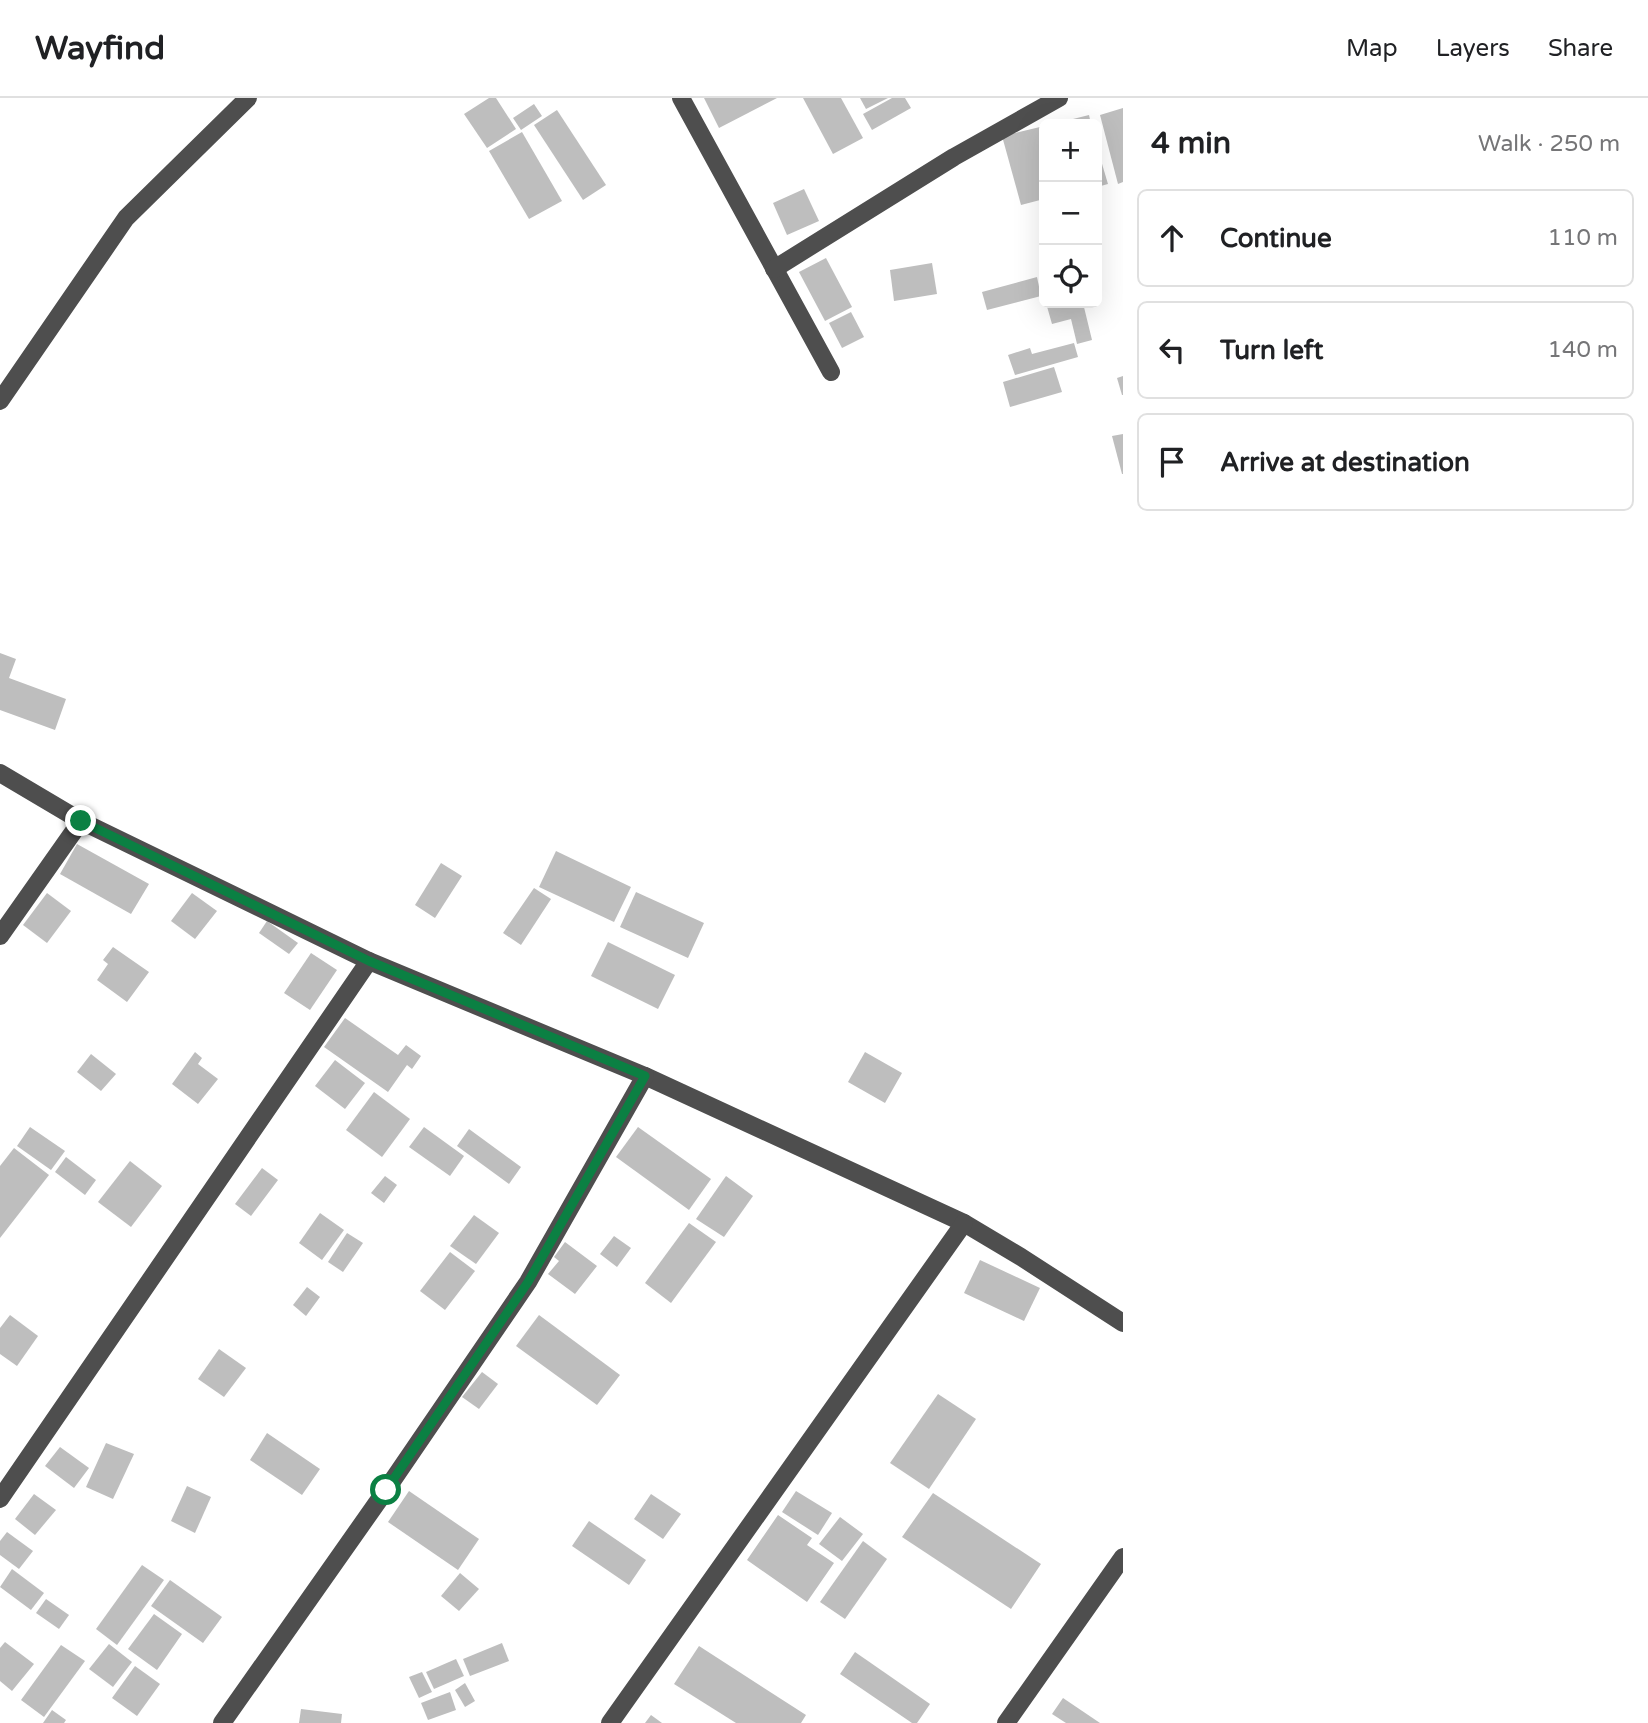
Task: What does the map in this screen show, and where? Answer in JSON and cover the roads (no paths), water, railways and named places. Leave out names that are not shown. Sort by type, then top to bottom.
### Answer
[{"type":"street","points":[[0,401],[126,218],[248,98]]},
{"type":"street","points":[[681,98],[831,372]]},
{"type":"street","points":[[774,269],[954,157],[1059,98]]},
{"type":"street","points":[[0,773],[81,821],[369,961],[645,1076],[964,1223],[1123,1323]]},
{"type":"street","points":[[0,936],[81,821]]},
{"type":"street","points":[[0,1499],[369,961]]},
{"type":"street","points":[[222,1723],[528,1282],[645,1076]]},
{"type":"street","points":[[610,1723],[964,1223]]},
{"type":"street","points":[[1006,1723],[1123,1557]]}]
